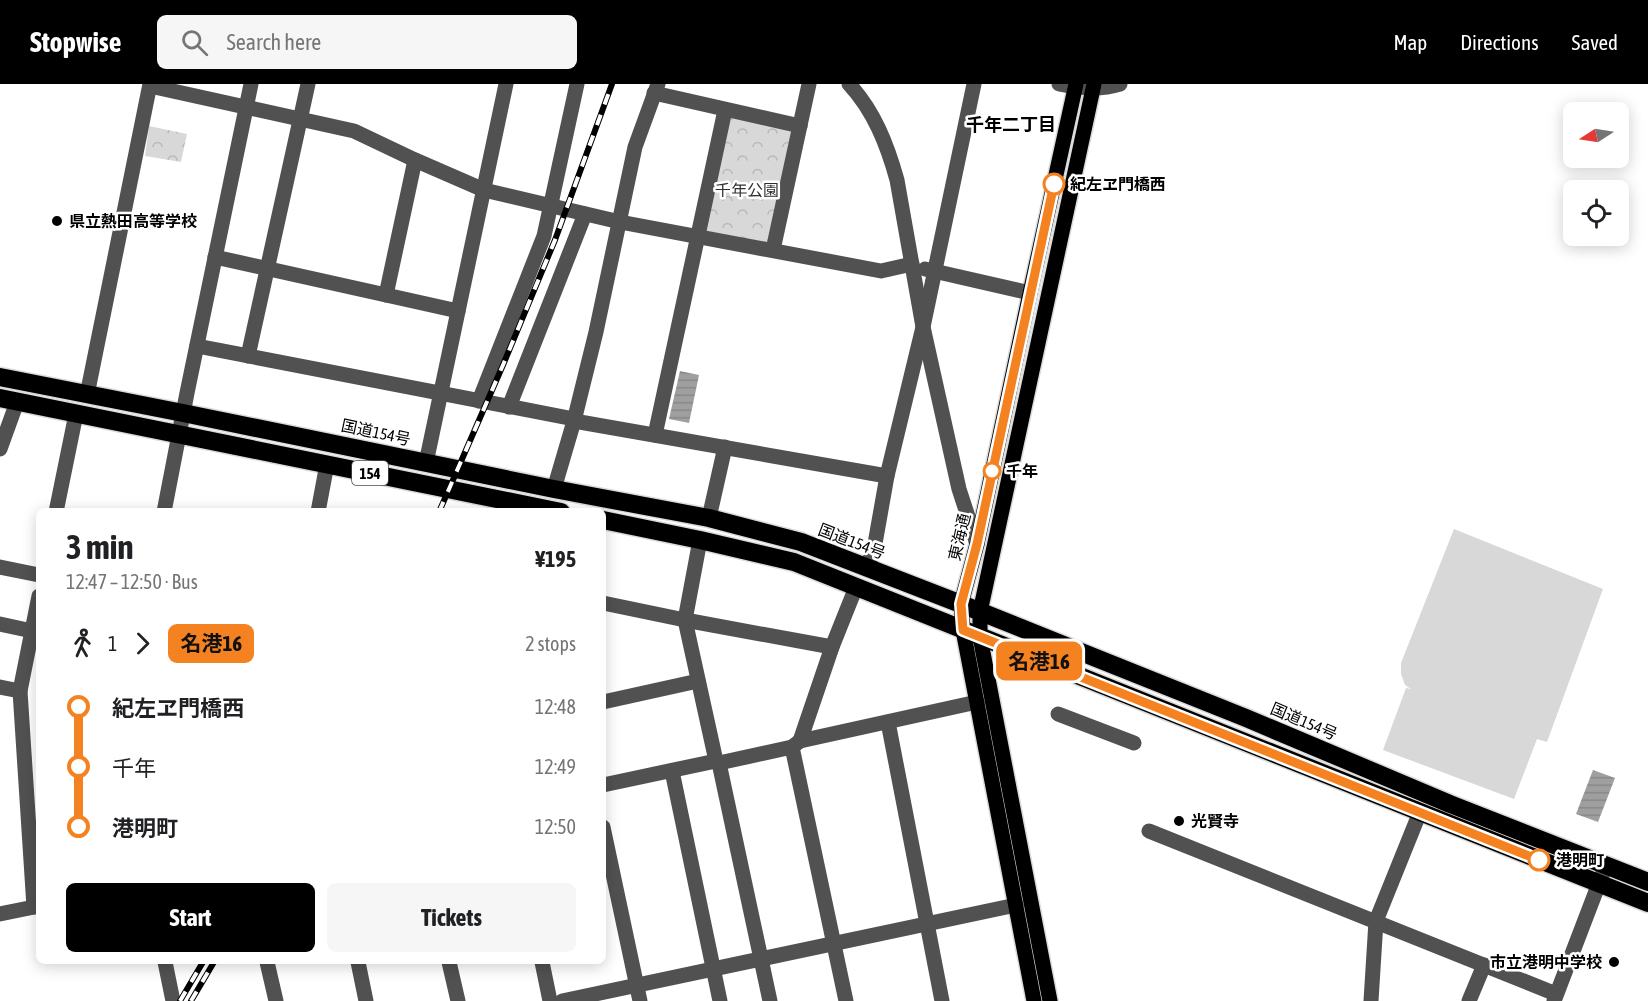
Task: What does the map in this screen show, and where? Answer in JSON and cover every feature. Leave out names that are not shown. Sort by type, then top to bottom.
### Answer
[{"type":"highway","name":"国道154号","points":[[0,378],[709,518],[801,542],[1246,718],[1450,804],[1648,882]]},
{"type":"highway","name":"154","points":[[8,400],[327,464],[492,505],[522,508]]},
{"type":"highway","points":[[606,521],[794,562],[1648,903]]},
{"type":"main road","name":"東海通","points":[[1050,1001],[972,634],[961,604],[977,544],[1030,293],[1068,85]]},
{"type":"main road","name":"東海通","points":[[1034,1001],[977,702],[972,634],[980,612],[1094,86]]},
{"type":"street","points":[[165,508],[251,84]]},
{"type":"street","points":[[248,356],[308,84]]},
{"type":"street","points":[[426,463],[504,84]]},
{"type":"street","points":[[479,401],[544,236],[577,84]]},
{"type":"street","points":[[773,250],[809,84]]},
{"type":"street","points":[[849,84],[868,109],[880,131],[897,180],[923,327],[959,489],[977,544]]},
{"type":"street","points":[[864,567],[873,555],[887,476],[923,327],[974,84]]},
{"type":"street","points":[[1068,85],[1120,84]]},
{"type":"street","points":[[87,395],[150,85],[354,131],[484,190],[585,214],[881,271],[912,265],[1030,293]]},
{"type":"street","points":[[554,489],[596,332],[635,147],[656,89],[725,110],[800,126]]},
{"type":"street","points":[[655,435],[725,110]]},
{"type":"street","points":[[386,295],[415,160]]},
{"type":"street","points":[[509,407],[585,214]]},
{"type":"street","points":[[215,257],[458,311]]},
{"type":"street","points":[[197,346],[574,420],[887,476]]},
{"type":"street","points":[[0,449],[8,400]]},
{"type":"street","points":[[57,508],[76,414]]},
{"type":"street","points":[[709,518],[725,447]]},
{"type":"street","points":[[319,508],[327,464]]},
{"type":"street","points":[[700,540],[685,620],[770,1001]]},
{"type":"street","points":[[0,567],[36,574]]},
{"type":"street","points":[[846,1001],[796,744],[856,587]]},
{"type":"street","points":[[606,604],[832,647]]},
{"type":"street","points":[[36,611],[20,691],[36,894]]},
{"type":"street","points":[[0,624],[32,631]]},
{"type":"street","points":[[606,701],[698,681]]},
{"type":"street","points":[[0,687],[20,691]]},
{"type":"street","points":[[606,784],[717,762],[977,702]]},
{"type":"street","points":[[1059,714],[1134,742]]},
{"type":"street","points":[[888,722],[942,1001]]},
{"type":"street","points":[[672,771],[720,1001]]},
{"type":"street","points":[[1371,1001],[1376,921],[1420,812]]},
{"type":"street","points":[[1149,831],[1484,965],[1555,998],[1606,865]]},
{"type":"street","points":[[606,841],[640,1001]]},
{"type":"street","points":[[562,1001],[1016,905]]},
{"type":"street","points":[[0,914],[36,907]]},
{"type":"street","points":[[165,964],[173,1001]]},
{"type":"street","points":[[267,964],[276,1001]]},
{"type":"street","points":[[358,964],[366,1001]]},
{"type":"street","points":[[449,964],[458,1001]]},
{"type":"street","points":[[542,964],[550,1001]]},
{"type":"street","points":[[1469,1001],[1484,965]]},
{"type":"green space","name":"千年公園","points":[[732,117],[790,130],[793,135],[771,239],[766,243],[707,231],[704,226],[727,120]]},
{"type":"green space","points":[[149,126],[187,134],[181,162],[145,156]]},
{"type":"green space","points":[[1454,529],[1603,589],[1547,742],[1537,739],[1514,799],[1383,750],[1406,688],[1411,689],[1405,685],[1401,674],[1401,663]]},
{"type":"shaded area","points":[[680,371],[699,375],[689,423],[669,419]]},
{"type":"shaded area","points":[[1593,770],[1615,778],[1598,822],[1576,814]]},
{"type":"railway","points":[[441,508],[555,240],[612,84]]},
{"type":"railway","points":[[180,1001],[202,964]]},
{"type":"railway","points":[[191,1001],[213,964]]},
{"type":"bus line","name":"名港16","points":[[1054,184],[977,544],[961,604],[963,630],[1539,860]]},
{"type":"place","name":"紀左ヱ門橋西","points":[[1054,184]]},
{"type":"place","name":"県立熱田高等学校","points":[[57,221]]},
{"type":"place","name":"千年","points":[[992,471]]},
{"type":"place","name":"光賢寺","points":[[1179,821]]},
{"type":"place","name":"港明町","points":[[1539,860]]},
{"type":"place","name":"市立港明中学校","points":[[1614,962]]},
{"type":"district","name":"千年二丁目","points":[[1011,124]]}]
